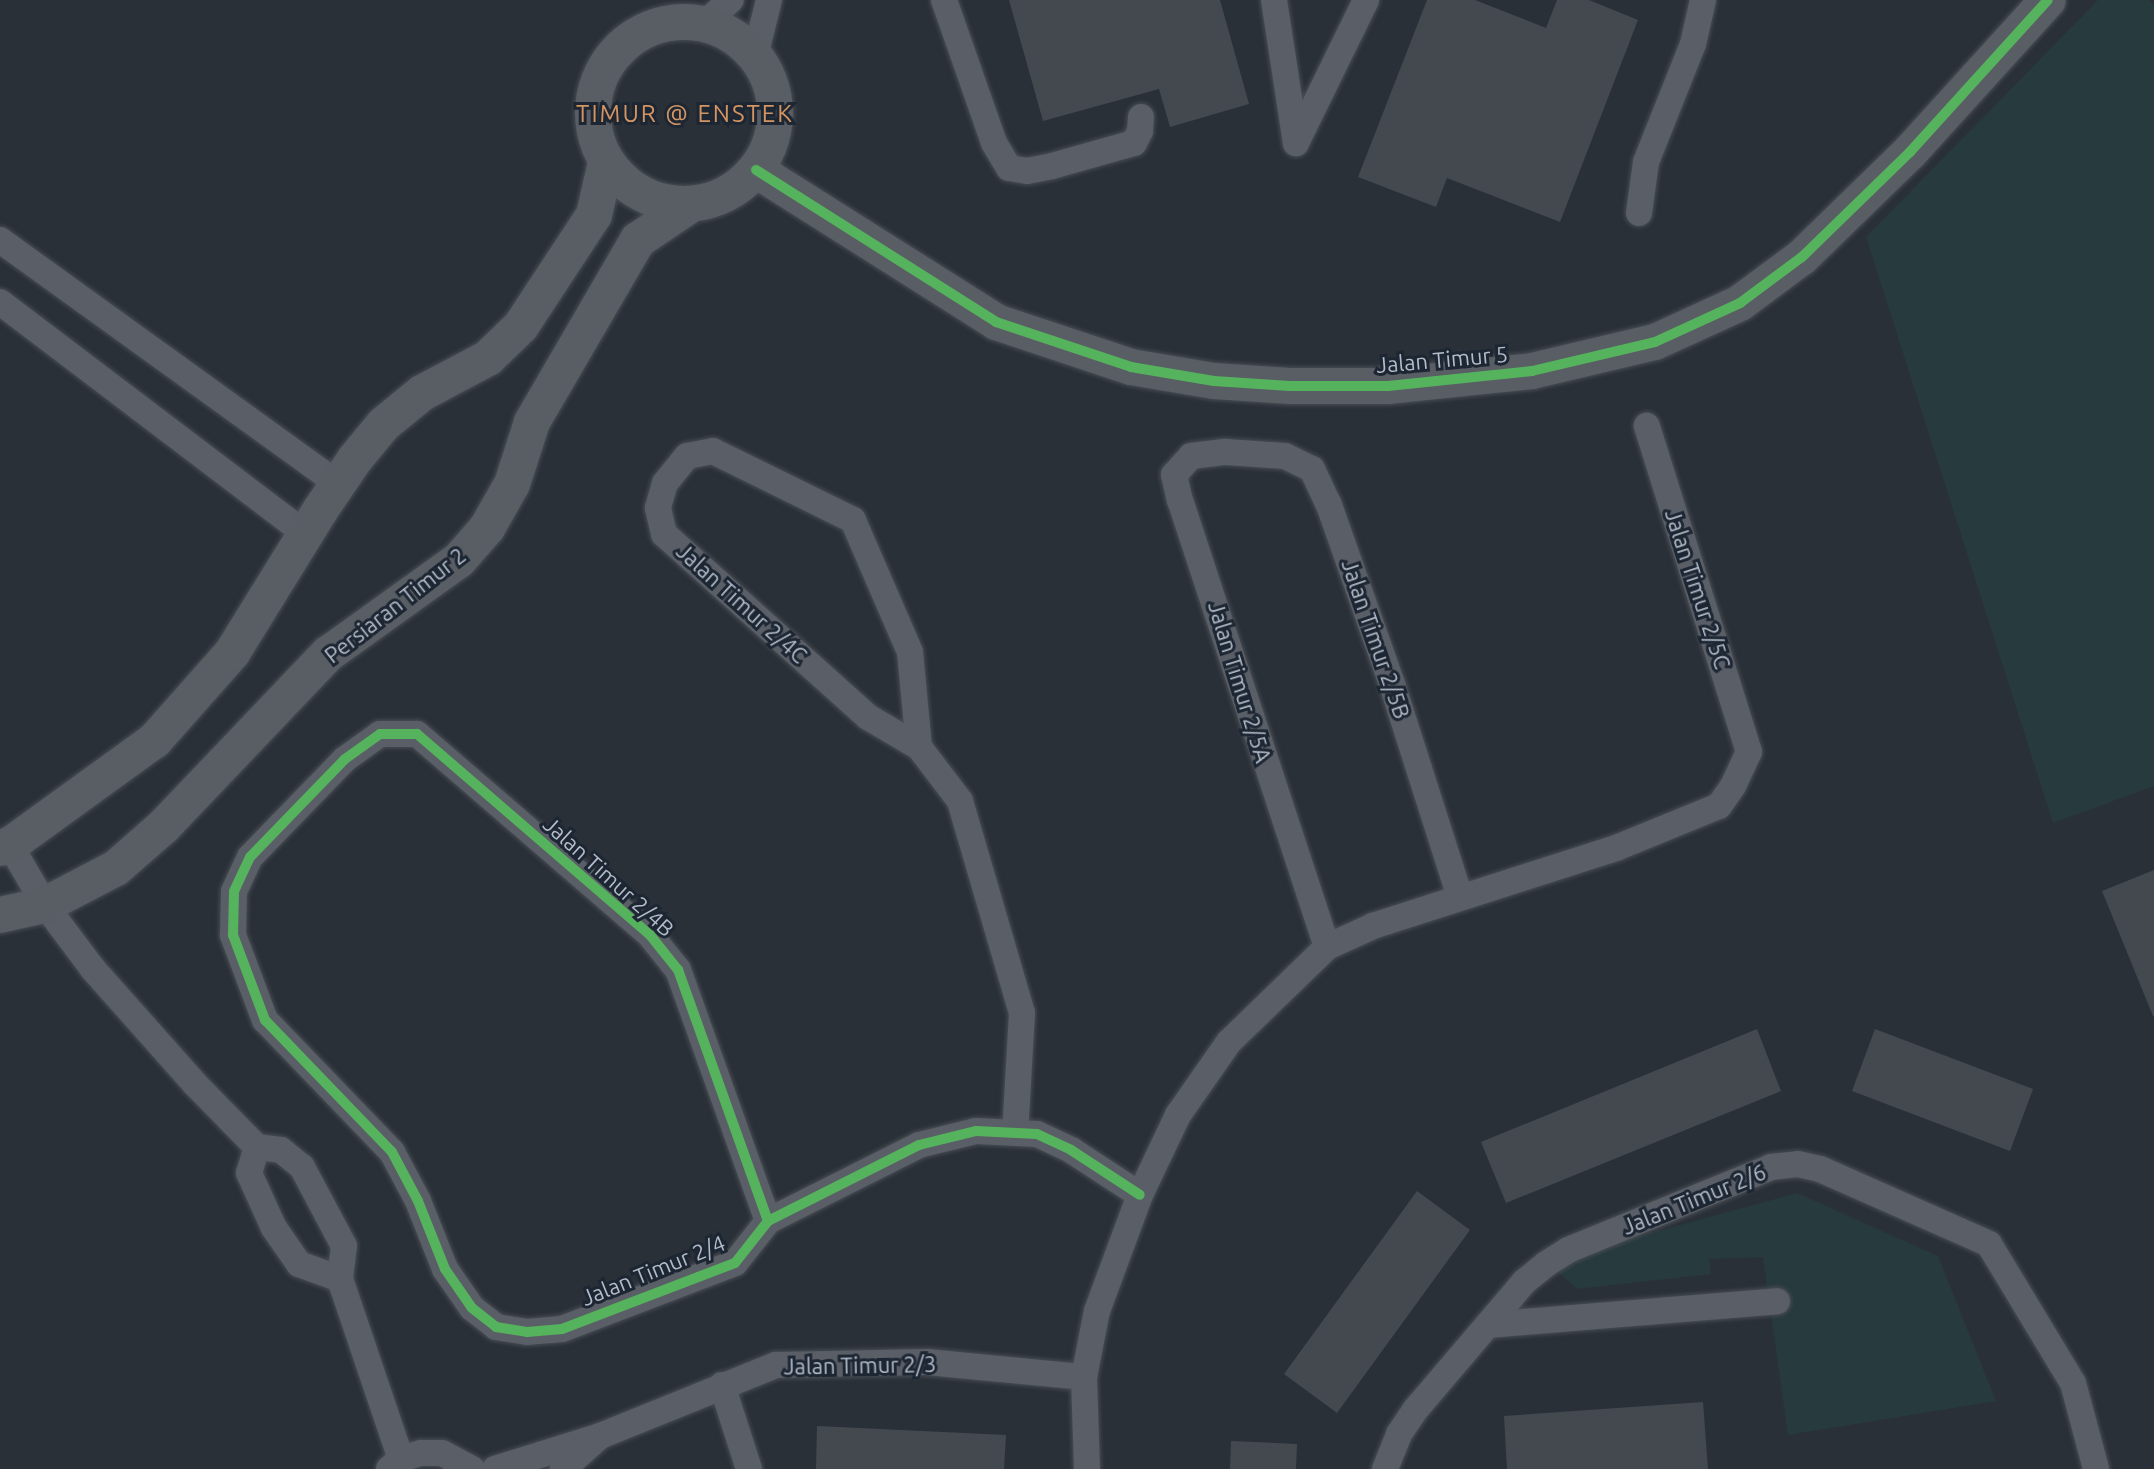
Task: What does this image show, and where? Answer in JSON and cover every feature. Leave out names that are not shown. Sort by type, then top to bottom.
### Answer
[{"type":"street","points":[[704,24],[731,0]]},
{"type":"street","points":[[755,56],[769,0]]},
{"type":"street","points":[[944,0],[994,143],[1009,168],[1027,171],[1134,143],[1140,131],[1141,117]]},
{"type":"street","points":[[1274,0],[1296,143],[1366,0]]},
{"type":"street","points":[[1639,213],[1646,162],[1693,44],[1703,0]]},
{"type":"street","name":"Jalan Timur 5","points":[[756,170],[996,322],[1131,367],[1214,381],[1290,386],[1388,386],[1532,371],[1655,342],[1740,303],[1802,257],[1910,152],[2048,0]]},
{"type":"street","name":"Persiaran Timur 2","points":[[674,22],[704,24],[733,36],[755,56],[770,83],[775,113],[770,143],[756,170],[737,188],[715,200],[690,205],[664,203],[641,195],[621,181],[606,162],[594,133],[593,102],[601,72],[619,48],[645,30],[674,22]]},
{"type":"street","points":[[472,1469],[442,1453],[421,1453],[395,1464],[340,1279],[344,1246],[302,1167],[281,1150],[257,1147],[195,1084],[93,969],[5,847],[155,740],[232,653],[338,484],[384,424],[422,393],[488,358],[521,326],[594,215],[606,162]]},
{"type":"street","name":"Persiaran Timur 2","points":[[0,915],[45,905],[116,868],[164,826],[328,654],[459,560],[487,528],[512,484],[532,422],[638,240],[690,205]]},
{"type":"street","points":[[0,240],[338,484]]},
{"type":"street","points":[[0,302],[306,534]]},
{"type":"street","name":"Jalan Timur 2/5C","points":[[1460,897],[1616,848],[1719,806],[1749,752],[1647,426]]},
{"type":"street","name":"Jalan Timur 2/4C","points":[[919,747],[910,652],[853,520],[713,451],[687,456],[665,483],[658,508],[664,534],[868,717],[919,747],[960,801],[1022,1013],[1015,1133]]},
{"type":"street","name":"Jalan Timur 2/5B","points":[[1226,452],[1285,456],[1312,469],[1329,505],[1392,684],[1460,897]]},
{"type":"street","name":"Jalan Timur 2/5A","points":[[1226,452],[1191,456],[1174,475],[1236,664],[1241,692],[1327,947]]},
{"type":"street","name":"Jalan Timur 2/4B","points":[[472,1308],[445,1269],[418,1201],[392,1152],[265,1020],[233,935],[234,892],[250,857],[345,759],[380,734],[417,734],[650,935],[678,970],[768,1221]]},
{"type":"street","points":[[1087,1469],[1084,1377],[1097,1311],[1140,1195],[1178,1115],[1229,1042],[1327,947],[1373,926],[1460,897]]},
{"type":"street","name":"Jalan Timur 2/4","points":[[472,1308],[496,1327],[527,1332],[562,1329],[735,1263],[768,1221],[919,1145],[976,1131],[1037,1134],[1071,1150],[1140,1195]]},
{"type":"street","points":[[257,1147],[249,1173],[274,1228],[299,1264],[340,1279]]},
{"type":"street","name":"Jalan Timur 2/6","points":[[1385,1469],[1399,1434],[1416,1409],[1524,1282],[1568,1250],[1771,1167],[1798,1164],[1820,1169],[1989,1244],[2073,1383],[2096,1469]]},
{"type":"street","points":[[1488,1325],[1777,1301]]},
{"type":"street","name":"Jalan Timur 2/3","points":[[600,1436],[776,1365],[927,1362],[1084,1377]]},
{"type":"street","points":[[722,1385],[749,1469]]},
{"type":"street","points":[[495,1469],[600,1436]]},
{"type":"street","points":[[563,1469],[600,1436]]},
{"type":"green space","points":[[2098,0],[2149,0],[2154,5],[2154,786],[2053,823],[1866,237]]},
{"type":"green space","points":[[1797,1193],[1938,1256],[1996,1401],[1788,1435],[1763,1257],[1709,1259],[1711,1274],[1577,1289],[1558,1272],[1574,1254]]},
{"type":"building","points":[[1009,0],[1220,0],[1249,104],[1170,127],[1159,89],[1043,121]]},
{"type":"building","points":[[1427,0],[1475,0],[1546,28],[1557,0],[1589,0],[1638,20],[1560,222],[1447,178],[1436,207],[1358,177]]},
{"type":"building","points":[[2154,870],[2154,1016],[2153,1016],[2102,891]]},
{"type":"building","points":[[1757,1029],[1781,1091],[1506,1203],[1481,1142]]},
{"type":"building","points":[[1875,1029],[2033,1089],[2010,1151],[1852,1091]]},
{"type":"building","points":[[1417,1191],[1470,1230],[1337,1413],[1284,1374]]},
{"type":"building","points":[[1703,1402],[1708,1469],[1507,1469],[1504,1416]]},
{"type":"building","points":[[817,1426],[1006,1435],[1004,1469],[816,1469]]},
{"type":"building","points":[[1231,1441],[1297,1444],[1296,1469],[1230,1469]]},
{"type":"cycle path","points":[[756,170],[996,322],[1131,367],[1214,381],[1290,386],[1388,386],[1532,371],[1655,342],[1740,303],[1802,257],[1910,152],[2048,0]]},
{"type":"cycle path","points":[[768,1221],[678,970],[650,935],[417,734],[380,734],[345,759],[250,857],[234,892],[233,935],[265,1020],[392,1152],[418,1201],[445,1269],[472,1308],[496,1327],[527,1332],[562,1329],[735,1263],[768,1221],[919,1145],[976,1131],[1037,1134],[1071,1150],[1140,1195]]},
{"type":"district","name":"TIMUR @ ENSTEK","points":[[685,114]]}]
